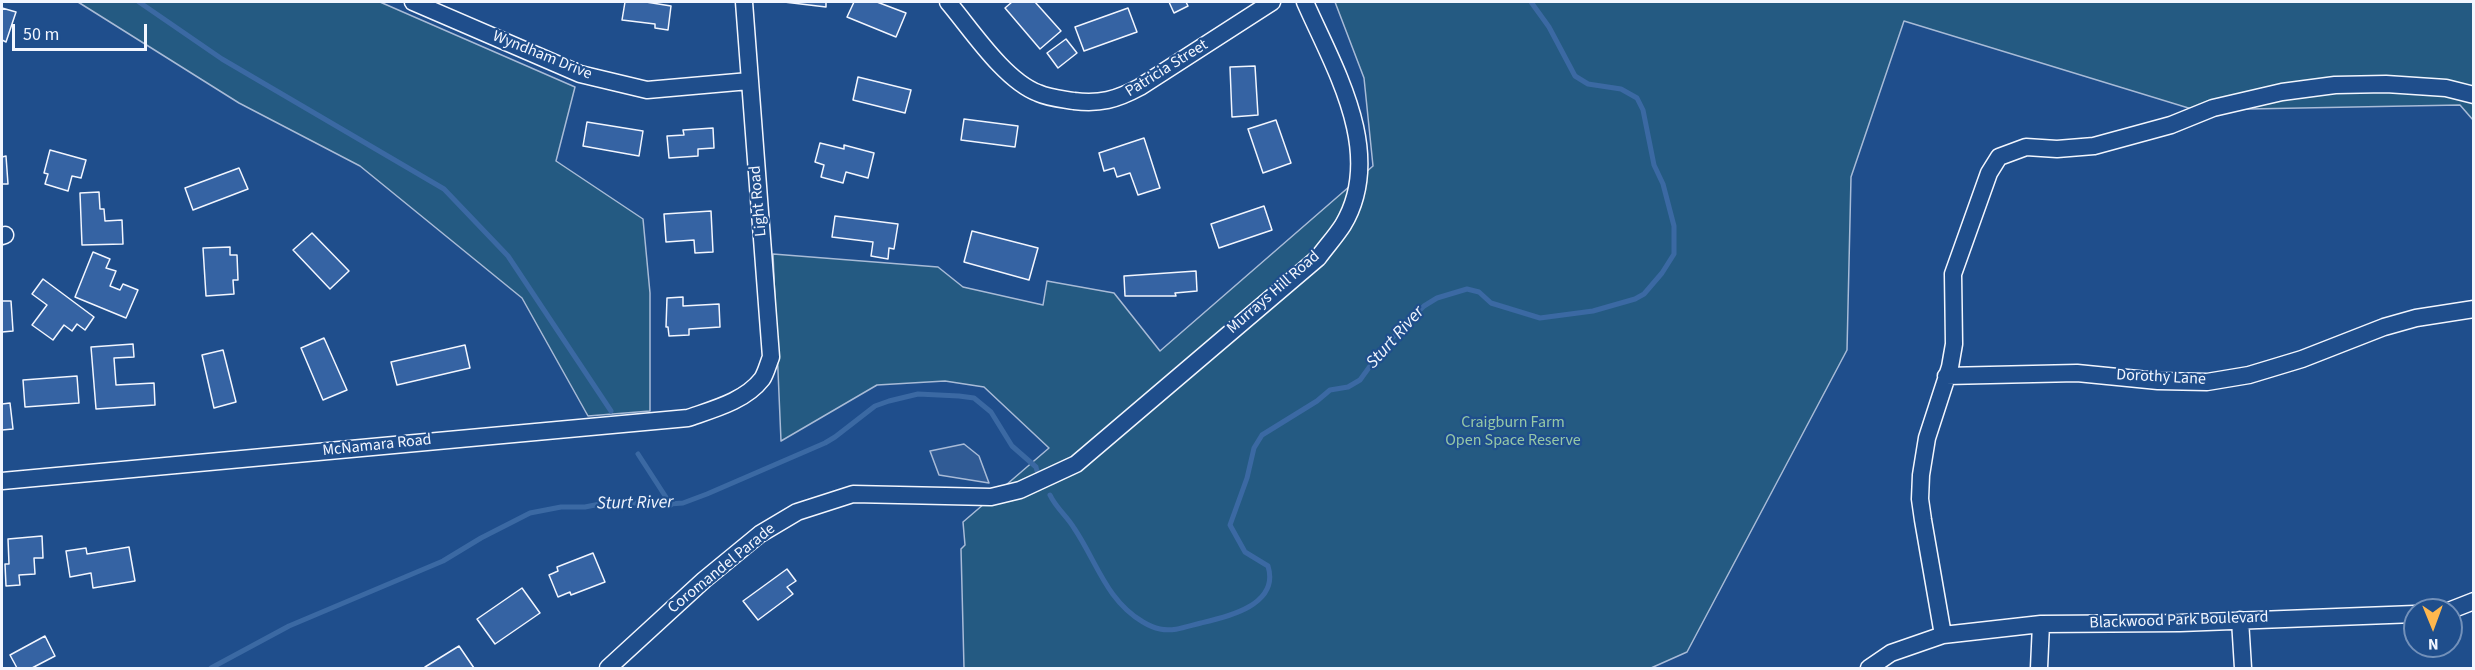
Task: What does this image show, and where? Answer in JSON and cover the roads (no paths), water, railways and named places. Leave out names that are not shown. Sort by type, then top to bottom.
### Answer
[{"type":"street","name":"Wyndham Drive","points":[[413,2],[580,74],[647,90],[749,81]]},
{"type":"street","name":"Light Road","points":[[744,2],[771,357],[763,378],[748,393]]},
{"type":"street","name":"Patricia Street","points":[[948,2],[1014,78],[1036,93],[1092,103],[1120,98],[1140,87],[1272,2]]},
{"type":"street","name":"Murrays Hill Road","points":[[1029,486],[1071,467],[1318,258],[1344,224],[1355,194],[1360,168],[1357,131],[1344,93],[1305,2]]},
{"type":"street","points":[[1943,635],[1920,499],[1927,438],[1954,344],[1953,274],[1989,173],[1999,157],[2026,147],[2056,149],[2094,146],[2171,125],[2213,108],[2303,89],[2335,85],[2386,84],[2446,88],[2474,95]]},
{"type":"street","name":"Dorothy Lane","points":[[1946,376],[2077,373],[2158,381],[2207,382],[2249,375],[2302,359],[2384,327],[2416,318],[2474,309]]},
{"type":"street","name":"McNamara Road","points":[[2,481],[688,418],[720,407],[748,393]]},
{"type":"street","name":"Coromandel Parade","points":[[608,669],[704,580],[760,534],[797,512],[854,494],[991,497],[1029,486]]},
{"type":"street","name":"Blackwood Park Boulevard","points":[[1869,669],[1891,653],[1943,635],[2041,624],[2180,623],[2403,614]]},
{"type":"street","points":[[2240,620],[2243,669]]},
{"type":"street","points":[[2039,669],[2041,624]]},
{"type":"waterway","points":[[139,2],[222,59],[444,189],[508,256],[611,411]]},
{"type":"waterway","name":"Sturt River","points":[[1050,495],[1074,528],[1111,592],[1130,613],[1143,622],[1158,629],[1170,630],[1237,613],[1259,600],[1266,591],[1270,579],[1268,566],[1245,552],[1230,525],[1247,478],[1254,448],[1262,435],[1317,401],[1330,390],[1348,387],[1360,380],[1386,344],[1424,306],[1437,298],[1467,289],[1479,292],[1491,303],[1540,318],[1593,311],[1635,299],[1644,294],[1674,254],[1674,226],[1663,184],[1654,165],[1643,110],[1637,98],[1621,89],[1588,84],[1575,76],[1549,27],[1531,2]]},
{"type":"waterway","name":"Sturt River","points":[[211,668],[289,626],[443,561],[530,513],[615,501],[656,505],[683,503],[825,443],[875,406],[918,394],[974,398],[991,412],[1012,446],[1036,467],[1037,471]]},
{"type":"waterway","points":[[638,454],[671,505]]},
{"type":"park label","name":"Craigburn Farm Open Space Reserve","points":[[1513,432]]}]
